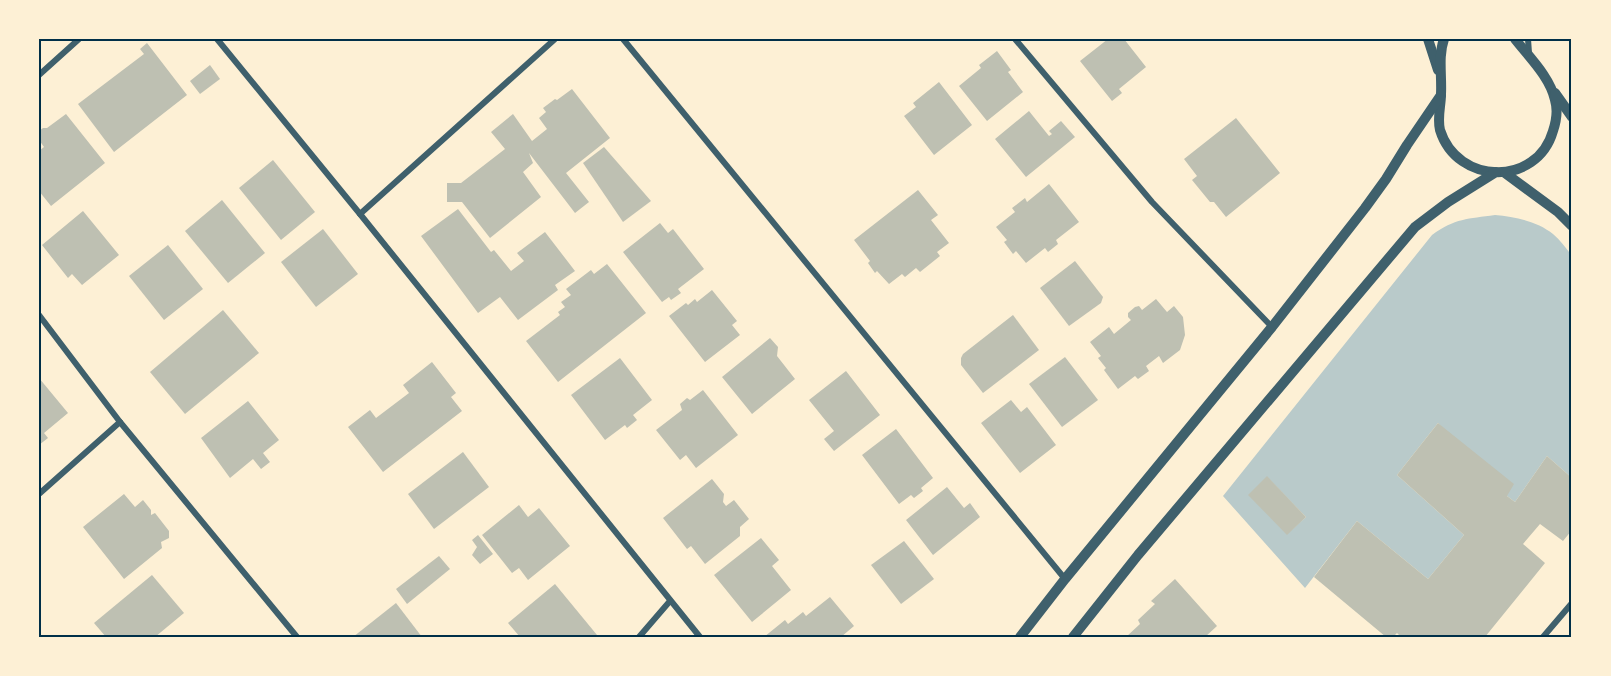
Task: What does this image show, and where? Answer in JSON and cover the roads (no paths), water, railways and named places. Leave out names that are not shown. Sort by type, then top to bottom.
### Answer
[{"type":"street","points":[[39,75],[79,39]]},
{"type":"street","points":[[217,39],[360,213],[700,637]]},
{"type":"street","points":[[360,213],[555,39]]},
{"type":"street","points":[[622,39],[1065,579]]},
{"type":"street","points":[[1015,39],[1152,202],[1272,327]]},
{"type":"street","points":[[1428,39],[1440,76]]},
{"type":"street","points":[[1444,39],[1438,110],[1440,128],[1446,144],[1457,157],[1471,167],[1501,172],[1558,212],[1572,226]]},
{"type":"street","points":[[1515,39],[1572,117]]},
{"type":"street","points":[[1528,39],[1529,56]]},
{"type":"street","points":[[1073,637],[1138,555],[1415,227],[1448,202],[1501,172],[1524,167],[1539,155],[1551,139],[1556,120],[1556,101],[1549,83]]},
{"type":"street","points":[[1020,637],[1272,327],[1386,179],[1441,95]]},
{"type":"street","points":[[39,315],[120,422],[297,637]]},
{"type":"street","points":[[39,494],[120,422]]},
{"type":"street","points":[[639,637],[670,601]]},
{"type":"street","points":[[1543,637],[1571,604]]}]
